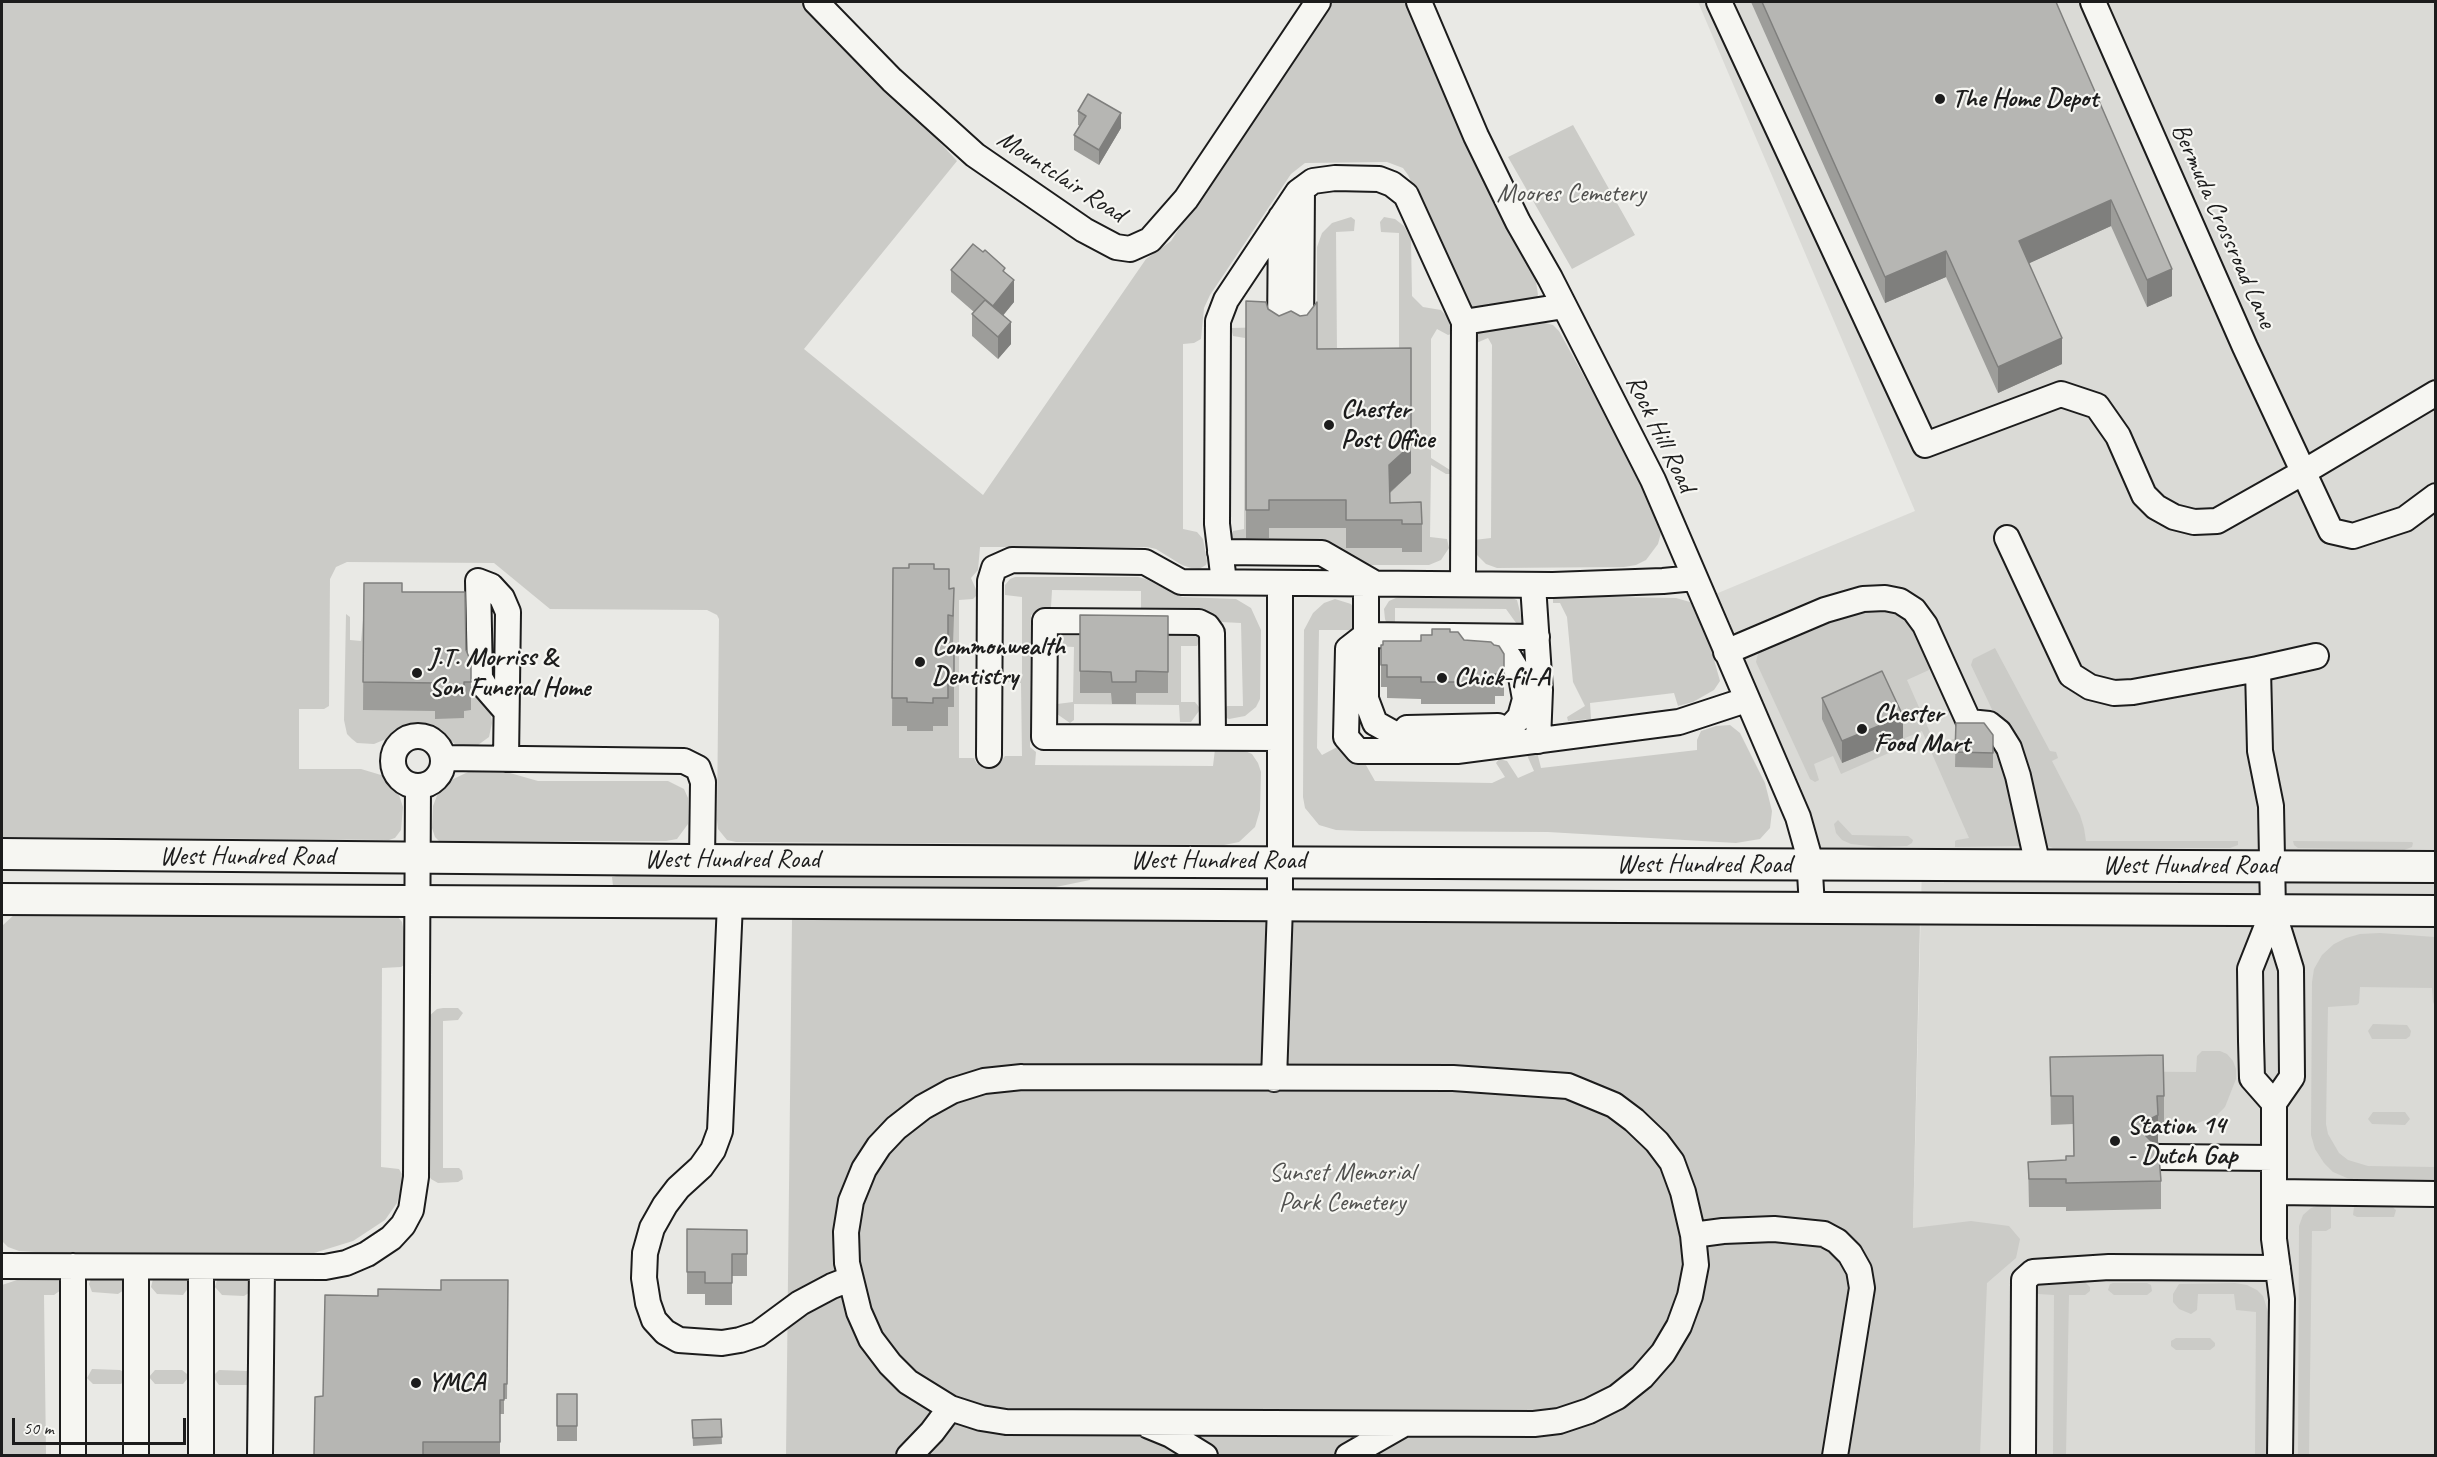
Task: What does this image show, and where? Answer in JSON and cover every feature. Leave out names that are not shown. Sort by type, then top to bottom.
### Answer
[{"type":"main road","name":"West Hundred Road","points":[[2,854],[702,860],[2436,867]]},
{"type":"main road","name":"West Hundred Road","points":[[2,899],[2436,911]]},
{"type":"street","name":"Mountclair Road","points":[[816,2],[892,80],[975,155],[1084,230],[1116,247],[1130,249],[1150,240],[1186,200],[1318,2]]},
{"type":"street","name":"Rock Hill Road","points":[[1419,2],[1476,136],[1518,222],[1564,306],[1653,480],[1798,817],[1810,865],[1812,907]]},
{"type":"street","points":[[1719,2],[1925,445],[2061,394],[2097,406],[2118,436],[2144,495],[2156,507],[2174,517],[2194,522],[2217,520],[2302,474],[2436,393]]},
{"type":"street","name":"Bermuda Crossroad Lane","points":[[2093,2],[2302,474],[2331,531],[2353,536],[2405,519],[2436,496]]},
{"type":"street","points":[[1224,582],[1217,525],[1218,321],[1226,300],[1302,189],[1313,181],[1335,178],[1379,179],[1392,184],[1406,195],[1464,322],[1463,585]]},
{"type":"street","points":[[1281,217],[1290,330],[1302,189]]},
{"type":"street","points":[[1464,322],[1564,306]]},
{"type":"street","points":[[2007,538],[2071,675],[2090,687],[2114,693],[2133,692],[2316,656]]},
{"type":"street","points":[[1220,552],[1322,553],[1371,584]]},
{"type":"street","points":[[989,755],[990,581],[994,568],[1012,560],[1145,562],[1181,582],[1533,585],[1695,578]]},
{"type":"street","points":[[1274,1079],[1280,906],[1280,583]]},
{"type":"street","points":[[1366,635],[1372,640],[1396,646],[1495,650],[1509,657],[1521,677],[1525,699],[1520,717],[1507,731],[1488,735],[1393,734],[1375,723],[1366,699],[1366,635],[1371,584]]},
{"type":"street","points":[[1533,585],[1540,690],[1538,741]]},
{"type":"street","points":[[1726,652],[1825,610],[1863,599],[1886,598],[1900,602],[1914,610],[1925,625],[1969,722],[1989,724],[1999,732],[2009,748],[2018,776],[2038,866]]},
{"type":"street","points":[[1213,737],[1212,633],[1207,626],[1199,622],[1045,621],[1044,736],[1279,738]]},
{"type":"street","points":[[1537,636],[1366,635],[1348,649],[1346,737],[1358,751],[1457,751],[1679,722],[1746,700]]},
{"type":"street","points":[[2258,669],[2260,751],[2271,806],[2273,911],[2291,969],[2292,980],[2292,1077],[2274,1103],[2274,1239],[2282,1299],[2280,1455]]},
{"type":"street","points":[[506,711],[506,759]]},
{"type":"street","points":[[409,738],[426,738],[438,746],[443,758],[439,776],[426,785],[418,786],[402,781],[394,766],[393,758],[402,743],[409,738]]},
{"type":"street","points":[[443,758],[684,761],[698,768],[703,782],[702,860]]},
{"type":"street","points":[[2,1266],[325,1267],[346,1263],[378,1248],[391,1238],[406,1221],[411,1210],[416,1177],[418,786]]},
{"type":"street","points":[[730,903],[720,1131],[713,1150],[701,1167],[671,1196],[652,1228],[645,1253],[644,1278],[648,1304],[654,1320],[665,1332],[679,1340],[722,1343],[758,1334],[800,1303],[850,1279]]},
{"type":"street","points":[[2273,911],[2250,969],[2252,1078],[2274,1103]]},
{"type":"street","points":[[1022,1077],[1274,1079],[1453,1078],[1568,1086],[1586,1091],[1634,1120],[1672,1162],[1683,1192],[1693,1235],[1696,1265],[1690,1296],[1679,1326],[1663,1353],[1642,1377],[1617,1396],[1589,1411],[1559,1420],[1534,1424],[1006,1422],[981,1418],[950,1408],[908,1382],[890,1364],[871,1339],[859,1312],[850,1279],[846,1232],[851,1201],[864,1169],[879,1146],[896,1128],[923,1107],[952,1091],[984,1081],[1022,1077]]},
{"type":"street","points":[[2158,1157],[2274,1158]]},
{"type":"street","points":[[2274,1192],[2436,1194]]},
{"type":"street","points":[[1693,1235],[1774,1229],[1824,1234],[1837,1241],[1850,1254],[1859,1270],[1862,1288],[1836,1455]]},
{"type":"street","points":[[73,1455],[74,1266]]},
{"type":"street","points":[[136,1267],[136,1455]]},
{"type":"street","points":[[201,1267],[201,1455]]},
{"type":"street","points":[[260,1455],[262,1267]]},
{"type":"street","points":[[2023,1455],[2024,1280],[2033,1272],[2109,1267],[2278,1268]]},
{"type":"street","points":[[909,1455],[932,1432],[950,1408]]},
{"type":"street","points":[[1137,1422],[1171,1435],[1205,1455]]},
{"type":"street","points":[[1348,1455],[1404,1424]]},
{"type":"shaded area","points":[[1698,2],[2435,2],[2435,1455],[1934,1455],[1913,1228],[1922,864],[1811,864],[1706,598],[1915,511]]},
{"type":"green space","points":[[2,2],[810,2],[957,161],[804,349],[983,495],[1146,259],[1171,241],[1327,2],[1407,2],[1535,275],[1538,295],[1535,300],[1479,309],[1472,307],[1403,168],[1387,162],[1305,163],[1291,174],[1210,295],[1204,308],[1201,339],[1194,343],[1183,344],[1183,529],[1197,532],[1203,539],[1206,565],[1199,569],[1191,568],[1156,549],[1147,547],[980,547],[978,570],[971,578],[978,594],[973,599],[959,600],[959,758],[974,758],[977,764],[1000,763],[1005,756],[1022,756],[1021,683],[1007,682],[1002,677],[1007,673],[1022,673],[1022,597],[1005,595],[1005,585],[1010,579],[1015,577],[1138,577],[1182,597],[1236,599],[1251,608],[1261,630],[1260,699],[1256,707],[1245,716],[1229,719],[1224,717],[1224,709],[1227,706],[1243,706],[1241,623],[1221,622],[1204,611],[1144,610],[1141,608],[1141,591],[1052,590],[1051,607],[1031,615],[1030,747],[1036,752],[1035,765],[1213,766],[1215,749],[1245,751],[1252,754],[1261,772],[1260,810],[1255,827],[1239,842],[1224,845],[736,842],[727,840],[718,829],[717,820],[719,619],[717,615],[707,610],[550,609],[494,563],[347,562],[336,567],[330,579],[329,706],[324,709],[299,709],[299,769],[361,769],[381,775],[391,783],[403,807],[401,830],[395,838],[389,840],[2,837]]},
{"type":"green space","name":"Moores Cemetery","points":[[1573,125],[1635,235],[1572,269],[1508,157]]},
{"type":"green space","name":"Chester Post Office","points":[[1351,217],[1355,220],[1354,231],[1336,232],[1337,353],[1399,357],[1399,233],[1381,232],[1380,222],[1384,217],[1395,219],[1404,226],[1411,239],[1412,296],[1423,307],[1441,310],[1449,319],[1451,334],[1448,335],[1437,329],[1431,339],[1431,458],[1450,470],[1451,474],[1446,474],[1431,465],[1430,537],[1447,539],[1449,548],[1441,560],[1429,565],[1364,565],[1232,541],[1231,537],[1233,531],[1244,529],[1245,338],[1233,336],[1231,328],[1273,327],[1317,330],[1317,247],[1322,233],[1332,223]]},
{"type":"green space","points":[[1538,321],[1553,325],[1559,331],[1655,506],[1660,519],[1661,533],[1658,544],[1646,560],[1636,565],[1497,568],[1486,564],[1474,552],[1474,540],[1491,538],[1492,345],[1488,338],[1474,344],[1473,338],[1481,331]]},
{"type":"green space","points":[[1507,596],[1517,600],[1523,624],[1519,627],[1506,609],[1395,608],[1395,622],[1391,628],[1388,627],[1385,619],[1384,609],[1389,601],[1398,597]]},
{"type":"green space","points":[[1553,596],[1676,598],[1690,602],[1703,620],[1720,681],[1714,690],[1693,702],[1678,706],[1674,693],[1590,703],[1591,719],[1568,721],[1567,717],[1585,706],[1573,682],[1567,617],[1560,603],[1553,603]]},
{"type":"green space","points":[[1335,599],[1351,604],[1357,615],[1356,626],[1350,630],[1319,630],[1317,748],[1322,755],[1343,744],[1358,751],[1375,781],[1492,783],[1505,777],[1496,763],[1499,759],[1507,761],[1518,778],[1534,771],[1526,753],[1537,752],[1541,768],[1697,750],[1697,740],[1701,731],[1716,726],[1730,725],[1740,733],[1765,783],[1772,811],[1770,828],[1760,839],[1736,843],[1548,832],[1336,830],[1319,825],[1305,808],[1303,797],[1304,630],[1313,613],[1324,603]]},
{"type":"green space","name":"J.T. Morriss & Son Funeral Home","points":[[461,603],[469,608],[472,691],[491,715],[489,737],[478,745],[463,746],[455,744],[430,725],[413,723],[397,729],[386,739],[374,744],[357,743],[347,734],[344,720],[346,614],[350,617],[350,640],[361,641],[364,609]]},
{"type":"green space","points":[[1879,604],[1909,616],[1933,662],[1929,670],[1907,680],[1936,746],[1956,738],[1993,767],[1993,738],[1997,742],[2023,842],[2020,846],[1955,847],[1955,841],[1969,838],[1922,731],[1905,738],[1907,745],[1841,774],[1833,756],[1814,764],[1819,780],[1815,782],[1810,779],[1756,662],[1758,653],[1766,644],[1788,632]]},
{"type":"green space","points":[[1196,634],[1200,640],[1197,646],[1181,646],[1181,702],[1195,702],[1199,707],[1199,711],[1191,722],[1180,722],[1179,705],[1074,704],[1074,720],[1070,723],[1057,714],[1055,706],[1057,704],[1073,702],[1074,647],[1057,646],[1057,636]]},
{"type":"green space","points":[[1995,648],[2050,751],[2056,752],[2058,758],[2052,761],[2080,815],[2086,841],[2238,841],[2238,845],[2230,848],[2053,848],[2048,846],[1997,720],[1971,665],[1973,659]]},
{"type":"green space","points":[[468,772],[510,773],[538,781],[668,781],[684,789],[688,798],[688,824],[677,839],[666,841],[439,841],[432,828],[433,806],[438,793],[447,782]]},
{"type":"green space","points":[[1838,820],[1852,835],[1908,836],[1913,840],[1907,846],[1878,847],[1851,844],[1842,840],[1836,833],[1834,824]]},
{"type":"green space","points":[[2293,841],[2413,843],[2412,847],[2404,850],[2298,848]]},
{"type":"green space","points":[[647,870],[1090,870],[1090,880],[1051,888],[613,886],[612,877]]},
{"type":"green space","points":[[16,913],[397,916],[402,922],[404,932],[404,965],[382,968],[381,1167],[399,1169],[402,1174],[402,1184],[397,1203],[385,1220],[353,1241],[314,1253],[68,1254],[19,1251],[8,1247],[2,1241],[2,926]]},
{"type":"green space","name":"Sunset Memorial Park Cemetery","points":[[792,919],[1920,921],[1913,1228],[1971,1221],[2009,1226],[2020,1239],[2016,1258],[1987,1283],[1980,1455],[786,1456]]},
{"type":"green space","points":[[2360,934],[2435,937],[2435,1006],[2432,988],[2360,987],[2357,1005],[2328,1007],[2326,1124],[2328,1134],[2339,1153],[2348,1160],[2368,1166],[2435,1167],[2435,1182],[2359,1181],[2347,1178],[2333,1172],[2324,1163],[2315,1149],[2311,1135],[2314,969],[2322,955],[2334,944]]},
{"type":"green space","points":[[458,1008],[463,1013],[458,1020],[443,1021],[443,1168],[459,1168],[463,1179],[458,1182],[438,1183],[431,1179],[426,1170],[429,1016],[437,1009]]},
{"type":"green space","points":[[2373,1024],[2407,1025],[2411,1031],[2410,1036],[2406,1039],[2372,1039],[2368,1031]]},
{"type":"green space","points":[[2202,1051],[2220,1051],[2227,1054],[2236,1069],[2236,1079],[2225,1107],[2216,1116],[2193,1125],[2096,1124],[2050,1086],[2050,1071],[2196,1072],[2197,1056]]},
{"type":"green space","points":[[2373,1112],[2405,1112],[2410,1119],[2405,1125],[2372,1124],[2368,1119]]},
{"type":"green space","points":[[2320,1205],[2331,1207],[2331,1228],[2326,1231],[2312,1231],[2309,1455],[2298,1455],[2299,1226],[2303,1215],[2311,1208]]},
{"type":"green space","points":[[2390,1205],[2396,1210],[2394,1217],[2357,1217],[2353,1215],[2354,1207]]},
{"type":"green space","points":[[57,1277],[61,1281],[61,1290],[54,1295],[44,1295],[46,1455],[2,1456],[2,1285],[23,1278]]},
{"type":"green space","points":[[95,1277],[119,1277],[124,1283],[124,1290],[118,1294],[92,1292],[89,1284]]},
{"type":"green space","points":[[222,1277],[249,1279],[252,1283],[252,1291],[244,1296],[222,1295],[215,1287],[217,1280]]},
{"type":"green space","points":[[183,1278],[187,1280],[189,1287],[183,1295],[157,1294],[151,1287],[153,1279]]},
{"type":"green space","points":[[2040,1282],[2085,1282],[2090,1287],[2090,1291],[2085,1295],[2069,1295],[2066,1455],[2053,1455],[2054,1295],[2038,1294],[2036,1285]]},
{"type":"green space","points":[[2147,1283],[2151,1285],[2152,1291],[2147,1295],[2114,1295],[2108,1290],[2110,1284]]},
{"type":"green space","points":[[2235,1283],[2257,1290],[2263,1296],[2269,1315],[2267,1455],[2255,1455],[2256,1312],[2236,1310],[2234,1294],[2198,1294],[2197,1310],[2191,1314],[2179,1309],[2173,1302],[2173,1294],[2179,1284]]},
{"type":"green space","points":[[2176,1338],[2210,1338],[2215,1346],[2210,1350],[2176,1350],[2171,1346],[2171,1341]]},
{"type":"green space","points":[[92,1369],[120,1370],[125,1373],[124,1381],[121,1384],[93,1384],[87,1378]]},
{"type":"green space","points":[[155,1370],[182,1370],[188,1378],[183,1384],[155,1384],[149,1377]]},
{"type":"green space","points":[[219,1370],[247,1371],[252,1374],[251,1382],[247,1385],[219,1385],[214,1378]]},
{"type":"building","name":"The Home Depot","points":[[1762,2],[2056,2],[2172,269],[2147,280],[2111,200],[2019,241],[2062,338],[1998,367],[1946,251],[1885,277]]},
{"type":"building","points":[[1088,94],[1121,113],[1099,150],[1074,135],[1086,116],[1078,111]]},
{"type":"building","points":[[973,244],[983,252],[985,250],[1005,268],[1003,271],[1014,280],[993,306],[951,270]]},
{"type":"building","points":[[985,300],[1011,322],[998,337],[972,314]]},
{"type":"building","name":"Chester Post Office","points":[[1246,301],[1266,302],[1268,309],[1279,316],[1291,311],[1300,316],[1307,315],[1317,302],[1317,349],[1411,348],[1411,445],[1389,465],[1390,503],[1421,502],[1422,524],[1402,524],[1402,520],[1346,520],[1346,500],[1269,500],[1269,510],[1246,510]]},
{"type":"building","name":"Commonwealth Dentistry","points":[[909,564],[934,564],[934,569],[949,569],[949,589],[954,588],[953,616],[948,615],[948,651],[954,651],[954,678],[948,679],[948,698],[933,698],[933,703],[907,702],[907,698],[892,698],[893,568],[909,568]]},
{"type":"building","name":"J.T. Morriss & Son Funeral Home","points":[[364,583],[402,583],[402,592],[465,592],[466,650],[471,662],[471,682],[464,682],[464,690],[435,690],[435,683],[363,682]]},
{"type":"building","points":[[1080,615],[1168,616],[1168,672],[1136,671],[1136,682],[1112,682],[1111,672],[1080,671]]},
{"type":"building","points":[[1432,629],[1450,629],[1450,632],[1458,632],[1464,640],[1491,642],[1499,646],[1504,654],[1504,674],[1495,674],[1495,682],[1421,682],[1421,677],[1387,677],[1387,665],[1381,665],[1383,641],[1421,641],[1421,635],[1432,635]]},
{"type":"building","points":[[1882,671],[1903,716],[1842,741],[1822,698]]},
{"type":"building","points":[[1956,723],[1984,723],[1993,735],[1993,753],[1955,752]]},
{"type":"building","name":"Station 14 - Dutch Gap","points":[[2163,1055],[2164,1096],[2157,1096],[2158,1115],[2146,1121],[2144,1128],[2146,1136],[2158,1143],[2161,1181],[2066,1183],[2066,1179],[2029,1179],[2028,1162],[2066,1160],[2066,1156],[2074,1156],[2073,1096],[2051,1096],[2050,1057]]},
{"type":"building","points":[[687,1229],[747,1230],[747,1254],[732,1254],[732,1283],[705,1283],[705,1272],[687,1272]]},
{"type":"building","name":"YMCA","points":[[441,1280],[508,1280],[507,1384],[504,1384],[504,1400],[500,1400],[500,1442],[423,1442],[423,1455],[314,1455],[315,1397],[323,1396],[325,1295],[378,1296],[378,1289],[441,1290]]},
{"type":"building","points":[[557,1394],[577,1394],[577,1426],[557,1426]]},
{"type":"building","points":[[721,1419],[722,1437],[693,1438],[692,1420]]},
{"type":"place","name":"The Home Depot","points":[[1940,99]]},
{"type":"place","name":"Chester Post Office","points":[[1329,425]]},
{"type":"place","name":"Commonwealth Dentistry","points":[[920,662]]},
{"type":"place","name":"J.T. Morriss & Son Funeral Home","points":[[417,673]]},
{"type":"place","name":"Chick-fil-A","points":[[1442,678]]},
{"type":"place","name":"Chester Food Mart","points":[[1862,729]]},
{"type":"place","name":"Station 14 - Dutch Gap","points":[[2115,1141]]},
{"type":"place","name":"YMCA","points":[[416,1383]]}]
